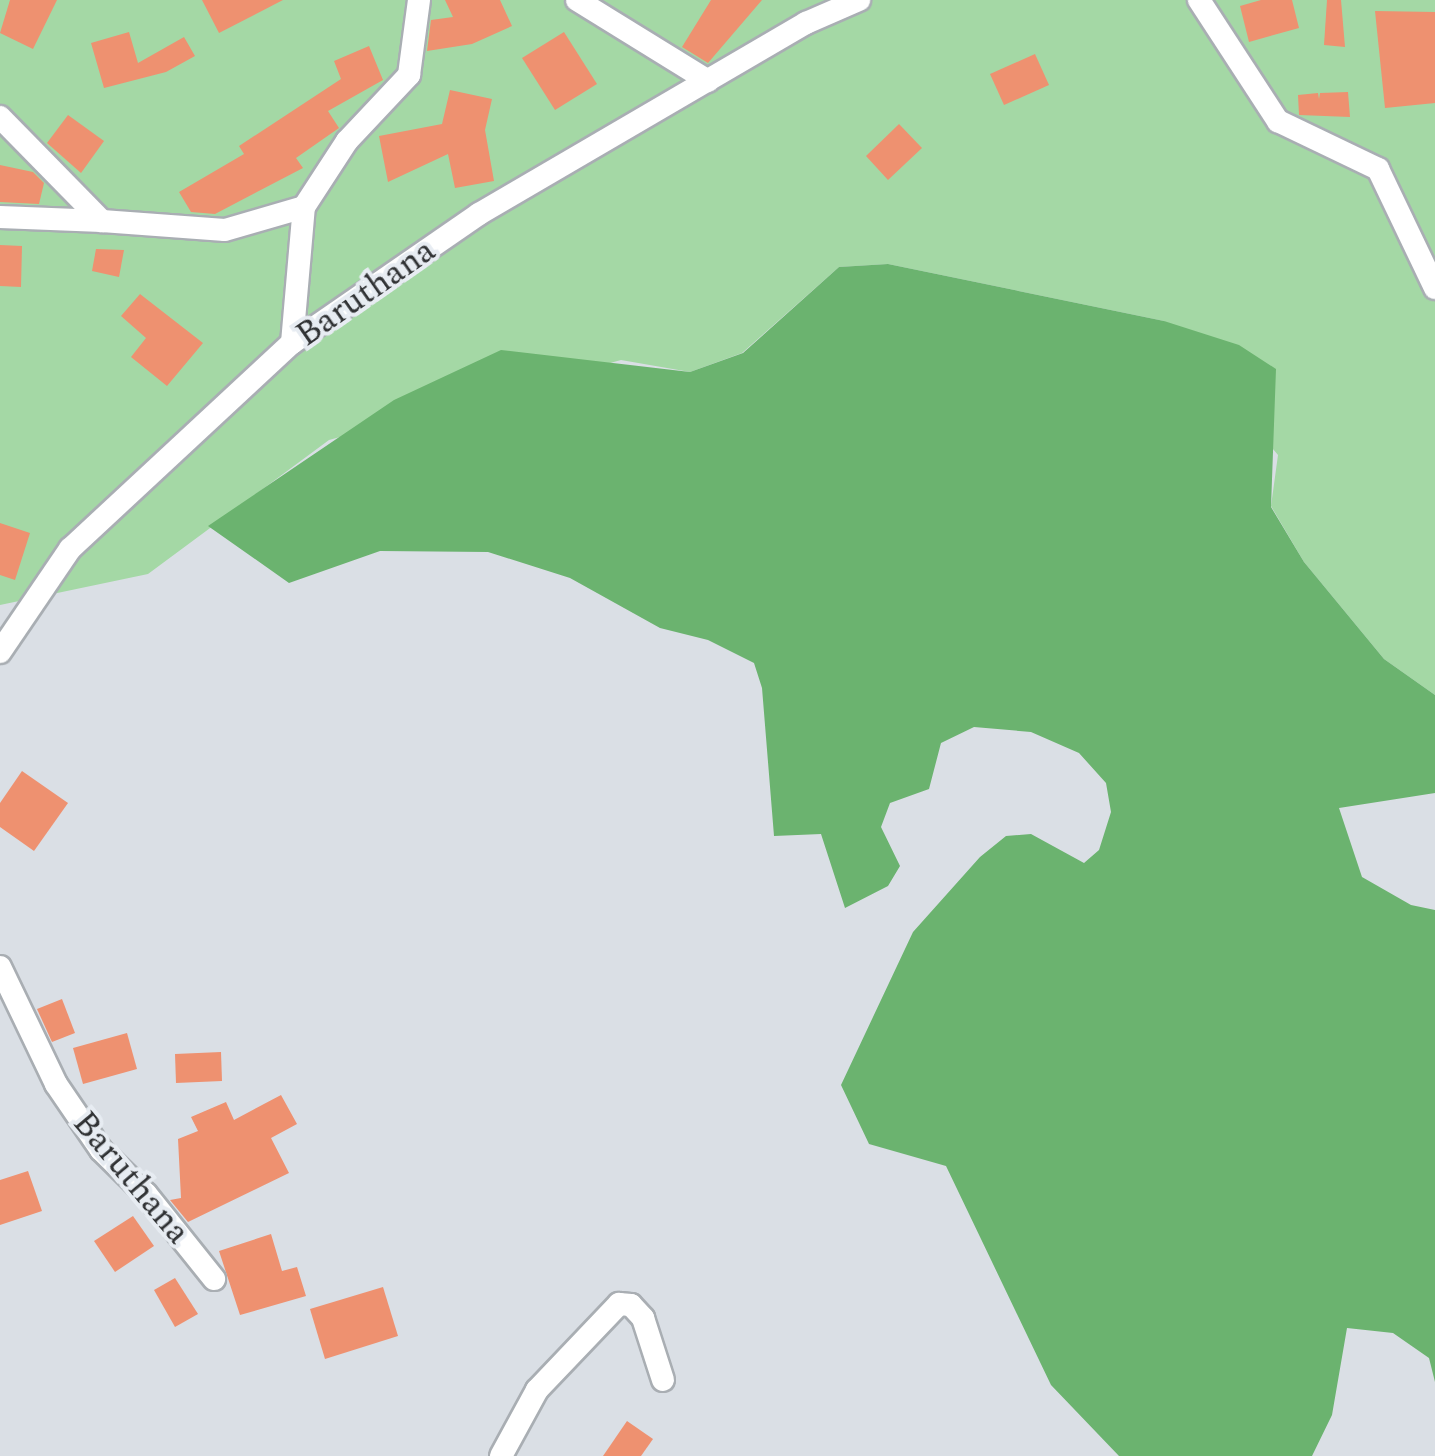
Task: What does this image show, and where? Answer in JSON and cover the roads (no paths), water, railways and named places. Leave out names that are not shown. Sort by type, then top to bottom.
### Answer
[{"type":"street","points":[[292,343],[304,207],[348,141],[409,75],[419,0]]},
{"type":"street","points":[[577,0],[708,80]]},
{"type":"street","name":"Baruthana","points":[[0,652],[70,548],[292,343],[479,214],[806,23],[858,0]]},
{"type":"street","points":[[1199,0],[1278,121],[1378,168],[1435,288]]},
{"type":"street","points":[[0,117],[102,221]]},
{"type":"street","points":[[0,217],[225,230],[304,207]]},
{"type":"street","name":"Baruthana","points":[[0,967],[56,1084],[100,1150],[146,1194],[214,1279]]},
{"type":"street","points":[[501,1456],[537,1390],[619,1304],[631,1305],[643,1318],[663,1380]]}]
